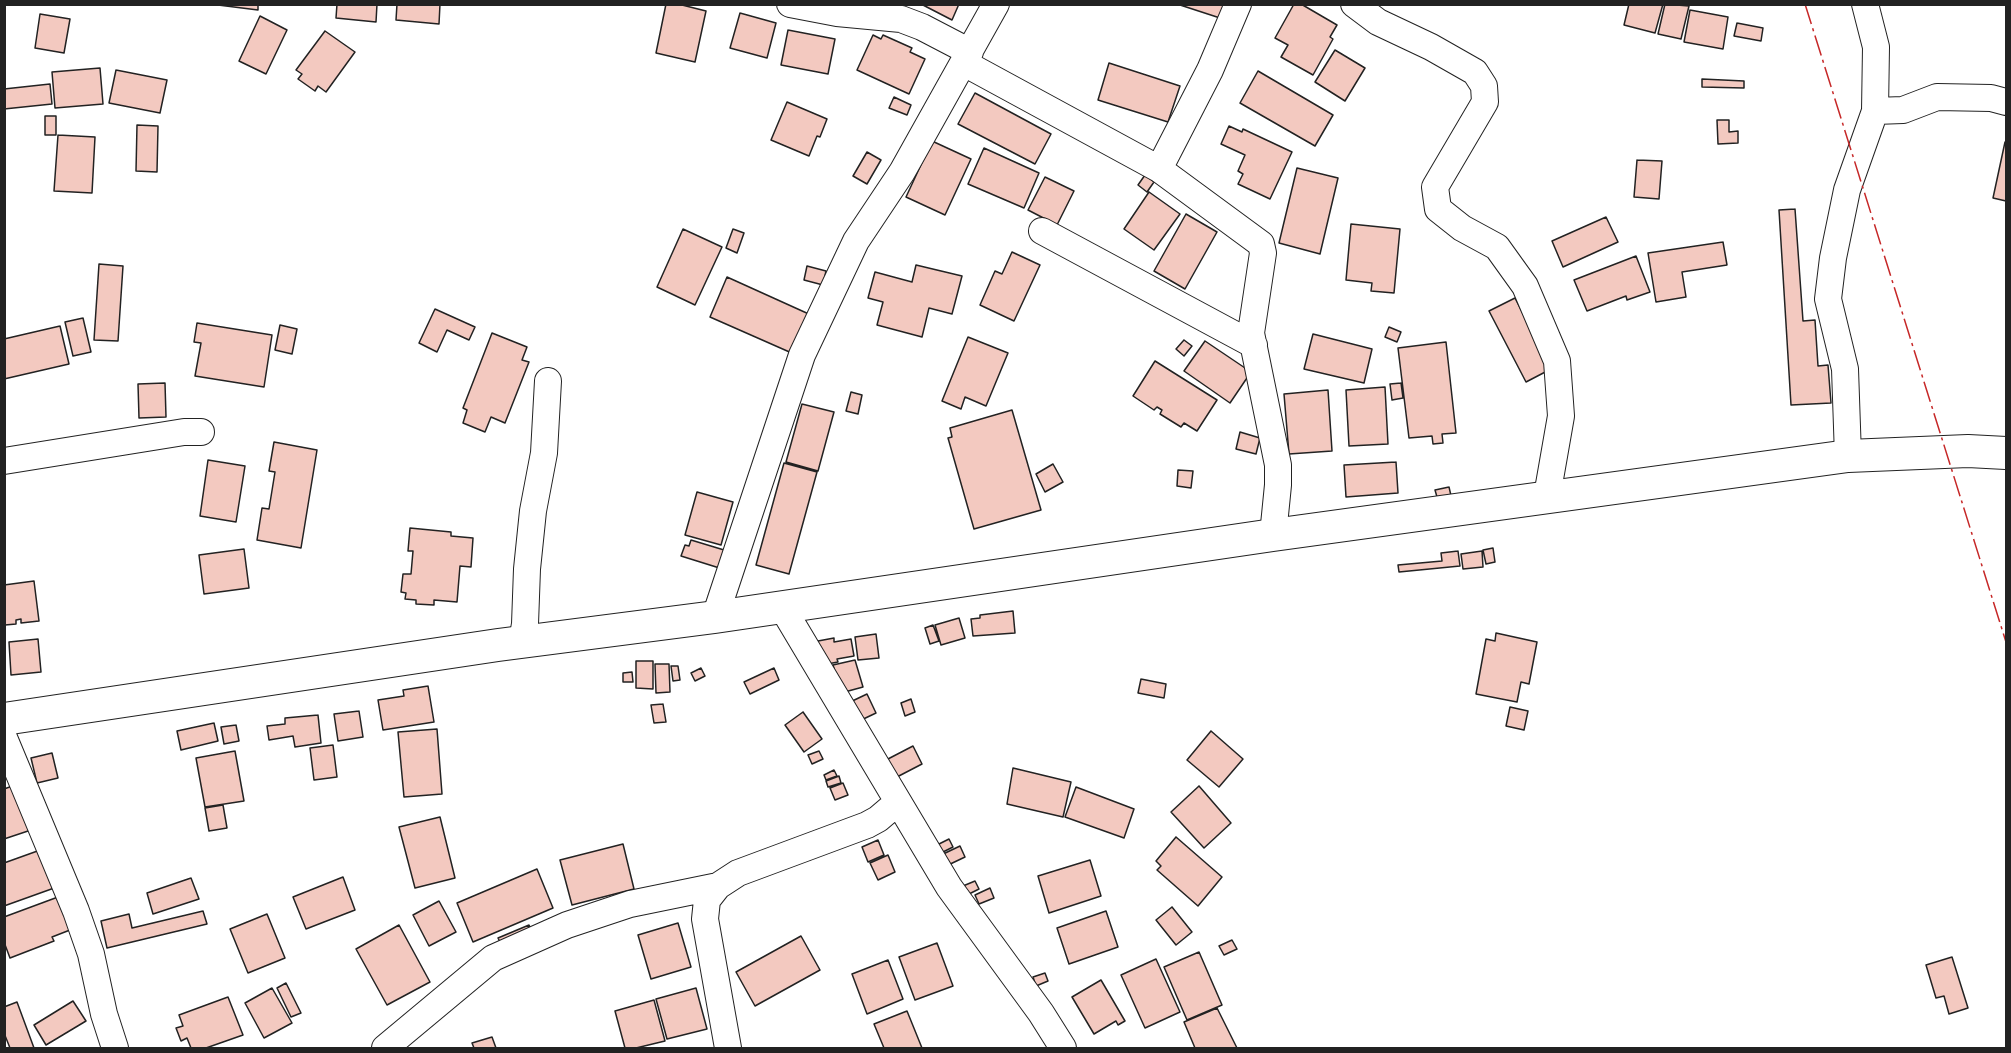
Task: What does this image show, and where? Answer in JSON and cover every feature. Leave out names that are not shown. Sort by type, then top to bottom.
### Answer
[{"type":"main road","points":[[4,719],[522,642],[715,617],[1547,496],[1848,456],[1968,451],[2007,453]]},
{"type":"street","points":[[790,4],[837,13],[901,19],[922,27],[967,57],[1159,169],[1261,244],[1263,253],[1251,333],[1278,465],[1274,535]]},
{"type":"street","points":[[715,617],[802,355],[856,241],[902,172],[996,4]]},
{"type":"street","points":[[1159,169],[1210,70],[1238,4]]},
{"type":"street","points":[[1354,4],[1378,22],[1431,47],[1475,72],[1484,86],[1485,102],[1435,187],[1438,209],[1461,228],[1497,247],[1525,286],[1557,361],[1561,416],[1547,496]]},
{"type":"street","points":[[1848,456],[1845,369],[1828,299],[1833,258],[1847,190],[1875,111],[1876,47],[1865,4]]},
{"type":"street","points":[[1875,111],[1903,110],[1937,97],[1991,98],[2007,102]]},
{"type":"street","points":[[1042,231],[1254,345]]},
{"type":"street","points":[[522,642],[525,624],[526,569],[532,511],[544,453],[548,381]]},
{"type":"street","points":[[4,461],[184,432],[201,432]]},
{"type":"street","points":[[782,607],[949,887],[1041,1013],[1063,1048]]},
{"type":"street","points":[[4,738],[76,911],[91,954],[104,1014],[115,1048]]},
{"type":"street","points":[[728,1048],[705,919],[707,900],[718,886],[738,873],[867,825],[898,802]]},
{"type":"street","points":[[385,1048],[493,958],[567,925],[630,904],[718,886]]},
{"type":"building","points":[[210,4],[258,4],[258,10]]},
{"type":"building","points":[[337,4],[377,4],[376,22],[336,18]]},
{"type":"building","points":[[397,4],[440,4],[439,24],[396,20]]},
{"type":"building","points":[[666,4],[678,4],[706,11],[695,62],[656,53]]},
{"type":"building","points":[[921,4],[959,4],[952,20]]},
{"type":"building","points":[[1177,4],[1225,4],[1220,18]]},
{"type":"building","points":[[1294,4],[1301,4],[1337,25],[1330,37],[1333,39],[1313,75],[1281,57],[1288,45],[1275,38]]},
{"type":"building","points":[[1629,4],[1663,4],[1655,33],[1624,25]]},
{"type":"building","points":[[1665,4],[1689,6],[1681,39],[1658,34]]},
{"type":"building","points":[[1690,10],[1728,17],[1723,49],[1684,42]]},
{"type":"building","points":[[740,13],[776,23],[767,58],[730,48]]},
{"type":"building","points":[[40,14],[70,19],[64,53],[35,48]]},
{"type":"building","points":[[260,16],[287,30],[266,74],[239,61]]},
{"type":"building","points":[[1737,23],[1763,28],[1761,41],[1734,36]]},
{"type":"building","points":[[788,30],[835,39],[828,74],[781,65]]},
{"type":"building","points":[[325,31],[355,52],[326,92],[318,86],[315,91],[298,79],[302,74],[296,70]]},
{"type":"building","points":[[873,35],[881,39],[883,35],[912,48],[910,52],[925,59],[909,94],[857,70]]},
{"type":"building","points":[[1335,50],[1365,68],[1345,101],[1315,82]]},
{"type":"building","points":[[1109,63],[1180,86],[1168,122],[1098,100]]},
{"type":"building","points":[[100,68],[103,104],[55,108],[52,72]]},
{"type":"building","points":[[116,70],[167,80],[160,113],[109,103]]},
{"type":"building","points":[[1258,71],[1333,115],[1315,146],[1240,103]]},
{"type":"building","points":[[1702,79],[1744,81],[1744,88],[1702,87]]},
{"type":"building","points":[[50,84],[52,104],[4,109],[4,89]]},
{"type":"building","points":[[975,93],[1051,134],[1035,164],[958,124]]},
{"type":"building","points":[[894,97],[911,105],[907,115],[889,108]]},
{"type":"building","points":[[787,102],[827,119],[809,156],[771,140]]},
{"type":"building","points":[[45,116],[56,116],[56,135],[45,135]]},
{"type":"building","points":[[1717,120],[1729,120],[1729,132],[1738,131],[1738,143],[1718,144]]},
{"type":"building","points":[[137,125],[158,126],[157,172],[136,171]]},
{"type":"building","points":[[1229,126],[1242,132],[1243,129],[1292,152],[1270,199],[1238,184],[1243,174],[1238,171],[1245,155],[1221,144]]},
{"type":"building","points":[[58,135],[95,137],[92,193],[54,191]]},
{"type":"building","points":[[932,141],[971,159],[945,215],[906,197]]},
{"type":"building","points":[[2006,143],[2006,201],[1993,198]]},
{"type":"building","points":[[984,148],[1039,173],[1024,208],[968,184]]},
{"type":"building","points":[[867,152],[881,160],[867,184],[853,176]]},
{"type":"building","points":[[1637,160],[1662,161],[1659,199],[1634,197]]},
{"type":"building","points":[[1297,168],[1338,178],[1320,254],[1279,243]]},
{"type":"building","points":[[1145,175],[1154,182],[1147,192],[1138,185]]},
{"type":"building","points":[[1045,177],[1074,191],[1057,225],[1028,210]]},
{"type":"building","points":[[1149,192],[1180,214],[1154,250],[1124,229]]},
{"type":"building","points":[[1795,209],[1803,321],[1815,320],[1818,366],[1828,365],[1831,403],[1791,405],[1779,210]]},
{"type":"building","points":[[1186,214],[1217,232],[1185,289],[1154,271]]},
{"type":"building","points":[[1606,217],[1618,242],[1563,267],[1552,241]]},
{"type":"building","points":[[1351,224],[1400,229],[1394,293],[1371,291],[1372,283],[1346,280]]},
{"type":"building","points":[[683,229],[722,247],[695,305],[657,287]]},
{"type":"building","points":[[733,229],[744,233],[737,253],[726,248]]},
{"type":"building","points":[[1723,242],[1727,265],[1682,272],[1686,297],[1656,302],[1648,253]]},
{"type":"building","points":[[1012,252],[1040,265],[1014,321],[980,305],[995,271],[1002,274]]},
{"type":"building","points":[[1636,256],[1650,292],[1627,300],[1626,296],[1587,311],[1574,280]]},
{"type":"building","points":[[99,264],[123,266],[118,341],[94,340]]},
{"type":"building","points":[[916,265],[962,276],[952,314],[929,308],[922,337],[877,325],[883,302],[868,298],[875,272],[912,282]]},
{"type":"building","points":[[807,266],[826,271],[823,285],[804,280]]},
{"type":"building","points":[[727,277],[811,315],[794,354],[710,317]]},
{"type":"building","points":[[1515,298],[1551,369],[1526,382],[1489,311]]},
{"type":"building","points":[[435,309],[475,327],[469,340],[447,330],[437,352],[419,343]]},
{"type":"building","points":[[83,318],[91,352],[73,356],[65,322]]},
{"type":"building","points":[[197,323],[272,335],[264,387],[195,376],[201,343],[194,342]]},
{"type":"building","points":[[280,325],[297,329],[292,354],[275,350]]},
{"type":"building","points":[[60,326],[69,364],[4,379],[4,339]]},
{"type":"building","points":[[1389,327],[1401,332],[1397,342],[1385,337]]},
{"type":"building","points":[[492,333],[527,347],[522,360],[529,362],[505,423],[491,417],[485,432],[463,423],[467,410],[463,408]]},
{"type":"building","points":[[1313,334],[1372,349],[1364,383],[1304,369]]},
{"type":"building","points":[[968,337],[1008,353],[986,406],[965,397],[961,409],[942,401]]},
{"type":"building","points":[[1184,340],[1192,346],[1184,356],[1176,349]]},
{"type":"building","points":[[1205,341],[1251,372],[1230,403],[1184,371]]},
{"type":"building","points":[[1446,342],[1456,433],[1442,434],[1443,443],[1433,444],[1432,436],[1409,438],[1398,348]]},
{"type":"building","points":[[1155,361],[1217,400],[1197,431],[1184,423],[1181,427],[1160,414],[1162,410],[1157,407],[1154,410],[1133,396]]},
{"type":"building","points":[[165,383],[166,417],[139,418],[138,384]]},
{"type":"building","points":[[1401,383],[1403,398],[1392,400],[1390,384]]},
{"type":"building","points":[[1385,387],[1388,444],[1349,446],[1346,390]]},
{"type":"building","points":[[1328,390],[1332,451],[1289,454],[1284,394]]},
{"type":"building","points":[[851,392],[862,395],[858,414],[846,411]]},
{"type":"building","points":[[802,404],[834,412],[818,471],[786,462]]},
{"type":"building","points":[[1012,410],[1041,510],[974,529],[948,438],[952,437],[950,428]]},
{"type":"building","points":[[1240,432],[1260,438],[1256,454],[1236,449]]},
{"type":"building","points":[[274,442],[317,450],[301,548],[257,540],[262,508],[269,509],[275,472],[269,471]]},
{"type":"building","points":[[208,460],[245,466],[236,522],[200,516]]},
{"type":"building","points":[[1396,462],[1398,493],[1346,497],[1344,465]]},
{"type":"building","points":[[784,463],[817,472],[789,574],[756,565]]},
{"type":"building","points":[[1053,464],[1063,482],[1045,492],[1036,474]]},
{"type":"building","points":[[1178,470],[1193,471],[1191,488],[1177,486]]},
{"type":"building","points":[[1449,487],[1452,500],[1439,504],[1435,490]]},
{"type":"building","points":[[697,492],[733,502],[721,545],[685,535]]},
{"type":"building","points":[[410,528],[451,532],[451,536],[473,538],[471,567],[460,566],[457,602],[434,600],[434,605],[416,604],[416,600],[405,599],[406,593],[401,592],[403,574],[411,574],[413,551],[408,551]]},
{"type":"building","points":[[691,540],[734,553],[729,571],[681,556],[685,545],[689,546]]},
{"type":"building","points":[[1493,548],[1495,562],[1486,564],[1483,550]]},
{"type":"building","points":[[244,549],[249,588],[204,594],[199,555]]},
{"type":"building","points":[[1458,551],[1460,566],[1399,572],[1398,565],[1442,561],[1441,553]]},
{"type":"building","points":[[1482,551],[1483,567],[1463,569],[1461,554]]},
{"type":"building","points":[[34,581],[39,621],[21,623],[21,619],[16,620],[16,624],[5,625],[4,585]]},
{"type":"building","points":[[1013,611],[1015,633],[973,636],[971,619],[980,618],[980,615]]},
{"type":"building","points":[[959,618],[965,638],[941,645],[935,625]]},
{"type":"building","points":[[933,625],[939,641],[930,644],[925,628]]},
{"type":"building","points":[[1496,633],[1537,642],[1529,684],[1521,682],[1517,702],[1476,694],[1486,639],[1495,641]]},
{"type":"building","points":[[876,634],[879,658],[858,660],[855,637]]},
{"type":"building","points":[[834,638],[834,642],[851,639],[854,656],[822,665],[818,641]]},
{"type":"building","points":[[38,639],[41,672],[11,675],[9,642]]},
{"type":"building","points":[[855,660],[863,687],[841,693],[833,665]]},
{"type":"building","points":[[636,661],[653,661],[653,689],[636,688]]},
{"type":"building","points":[[655,664],[669,664],[670,692],[656,693]]},
{"type":"building","points":[[671,666],[678,666],[680,680],[673,681]]},
{"type":"building","points":[[701,668],[705,676],[695,681],[691,673]]},
{"type":"building","points":[[774,668],[779,680],[750,694],[744,682]]},
{"type":"building","points":[[632,672],[633,682],[623,682],[623,673]]},
{"type":"building","points":[[1141,679],[1166,684],[1164,698],[1138,693]]},
{"type":"building","points":[[428,686],[434,722],[383,730],[378,700],[404,696],[403,690]]},
{"type":"building","points":[[867,694],[876,713],[855,723],[846,704]]},
{"type":"building","points":[[911,699],[915,712],[905,716],[901,703]]},
{"type":"building","points":[[663,704],[666,722],[654,723],[651,705]]},
{"type":"building","points":[[1510,707],[1528,711],[1524,730],[1506,726]]},
{"type":"building","points":[[359,711],[363,737],[338,741],[334,714]]},
{"type":"building","points":[[803,712],[822,739],[804,752],[785,725]]},
{"type":"building","points":[[318,715],[321,743],[295,747],[293,736],[269,740],[267,726],[285,724],[285,718]]},
{"type":"building","points":[[214,723],[218,741],[181,750],[177,731]]},
{"type":"building","points":[[236,725],[239,741],[224,744],[221,727]]},
{"type":"building","points":[[437,729],[442,794],[404,797],[398,732]]},
{"type":"building","points":[[1211,731],[1243,759],[1219,787],[1187,760]]},
{"type":"building","points":[[333,745],[337,777],[314,780],[310,748]]},
{"type":"building","points":[[913,746],[922,764],[895,778],[886,760]]},
{"type":"building","points":[[235,751],[244,801],[205,807],[196,758]]},
{"type":"building","points":[[819,751],[823,759],[812,764],[808,755]]},
{"type":"building","points":[[52,753],[58,778],[37,783],[31,758]]},
{"type":"building","points":[[1013,768],[1071,782],[1063,817],[1007,804]]},
{"type":"building","points":[[834,770],[837,776],[826,780],[824,775]]},
{"type":"building","points":[[839,776],[841,783],[828,787],[826,781]]},
{"type":"building","points":[[843,783],[848,795],[835,800],[830,788]]},
{"type":"building","points":[[18,784],[34,829],[4,839],[4,789]]},
{"type":"building","points":[[1199,786],[1231,823],[1204,848],[1171,812]]},
{"type":"building","points":[[1076,787],[1134,809],[1124,838],[1065,817]]},
{"type":"building","points":[[223,805],[227,828],[209,831],[205,808]]},
{"type":"building","points":[[440,817],[455,878],[415,888],[399,827]]},
{"type":"building","points":[[1176,837],[1222,877],[1198,906],[1157,870],[1161,866],[1156,861]]},
{"type":"building","points":[[949,839],[953,847],[937,855],[933,847]]},
{"type":"building","points":[[878,840],[884,855],[868,862],[862,847]]},
{"type":"building","points":[[623,844],[634,889],[572,905],[560,860]]},
{"type":"building","points":[[960,846],[965,857],[944,867],[939,856]]},
{"type":"building","points":[[43,849],[57,887],[4,906],[4,863]]},
{"type":"building","points":[[888,855],[895,872],[878,880],[870,863]]},
{"type":"building","points":[[1090,860],[1101,896],[1049,913],[1038,876]]},
{"type":"building","points":[[537,869],[553,908],[473,942],[457,903]]},
{"type":"building","points":[[343,877],[355,910],[306,929],[293,897]]},
{"type":"building","points":[[191,878],[199,899],[153,914],[147,893]]},
{"type":"building","points":[[975,881],[979,889],[967,895],[963,886]]},
{"type":"building","points":[[990,888],[994,898],[979,904],[975,895]]},
{"type":"building","points":[[58,897],[70,930],[52,937],[54,941],[10,958],[4,942],[4,917]]},
{"type":"building","points":[[439,901],[456,932],[429,946],[413,915]]},
{"type":"building","points":[[1172,907],[1192,932],[1176,945],[1156,920]]},
{"type":"building","points":[[203,911],[207,924],[107,948],[101,921],[129,914],[132,928]]},
{"type":"building","points":[[1106,911],[1118,947],[1069,964],[1057,928]]},
{"type":"building","points":[[267,914],[285,958],[248,973],[230,929]]},
{"type":"building","points":[[678,923],[691,967],[651,979],[638,935]]},
{"type":"building","points":[[399,925],[430,982],[387,1005],[356,949]]},
{"type":"building","points":[[529,925],[534,936],[503,948],[498,938]]},
{"type":"building","points":[[801,936],[820,970],[755,1006],[736,972]]},
{"type":"building","points":[[1232,940],[1237,949],[1224,955],[1219,946]]},
{"type":"building","points":[[937,943],[953,986],[915,1000],[899,957]]},
{"type":"building","points":[[1199,952],[1222,1005],[1187,1020],[1164,967]]},
{"type":"building","points":[[1952,957],[1968,1008],[1949,1014],[1944,996],[1936,998],[1926,965]]},
{"type":"building","points":[[1156,959],[1180,1012],[1145,1028],[1121,975]]},
{"type":"building","points":[[888,960],[903,999],[867,1014],[852,974]]},
{"type":"building","points":[[1045,973],[1048,981],[1036,986],[1033,977]]},
{"type":"building","points":[[1101,980],[1125,1021],[1118,1025],[1116,1021],[1094,1034],[1072,997]]},
{"type":"building","points":[[286,983],[301,1013],[291,1017],[277,988]]},
{"type":"building","points":[[272,988],[292,1023],[264,1038],[245,1003]]},
{"type":"building","points":[[696,988],[707,1029],[667,1039],[656,999]]},
{"type":"building","points":[[228,997],[243,1035],[206,1048],[191,1048],[187,1038],[181,1041],[176,1028],[183,1026],[179,1015]]},
{"type":"building","points":[[654,1000],[665,1041],[636,1048],[625,1048],[615,1011]]},
{"type":"building","points":[[73,1001],[86,1021],[46,1045],[34,1025]]},
{"type":"building","points":[[17,1002],[34,1048],[10,1048],[4,1033],[4,1007]]},
{"type":"building","points":[[1217,1008],[1237,1048],[1195,1048],[1184,1022]]},
{"type":"building","points":[[907,1011],[922,1048],[884,1048],[874,1024]]},
{"type":"building","points":[[492,1037],[496,1048],[474,1048],[472,1043]]},
{"type":"power","points":[[1805,4],[2006,642]]}]
